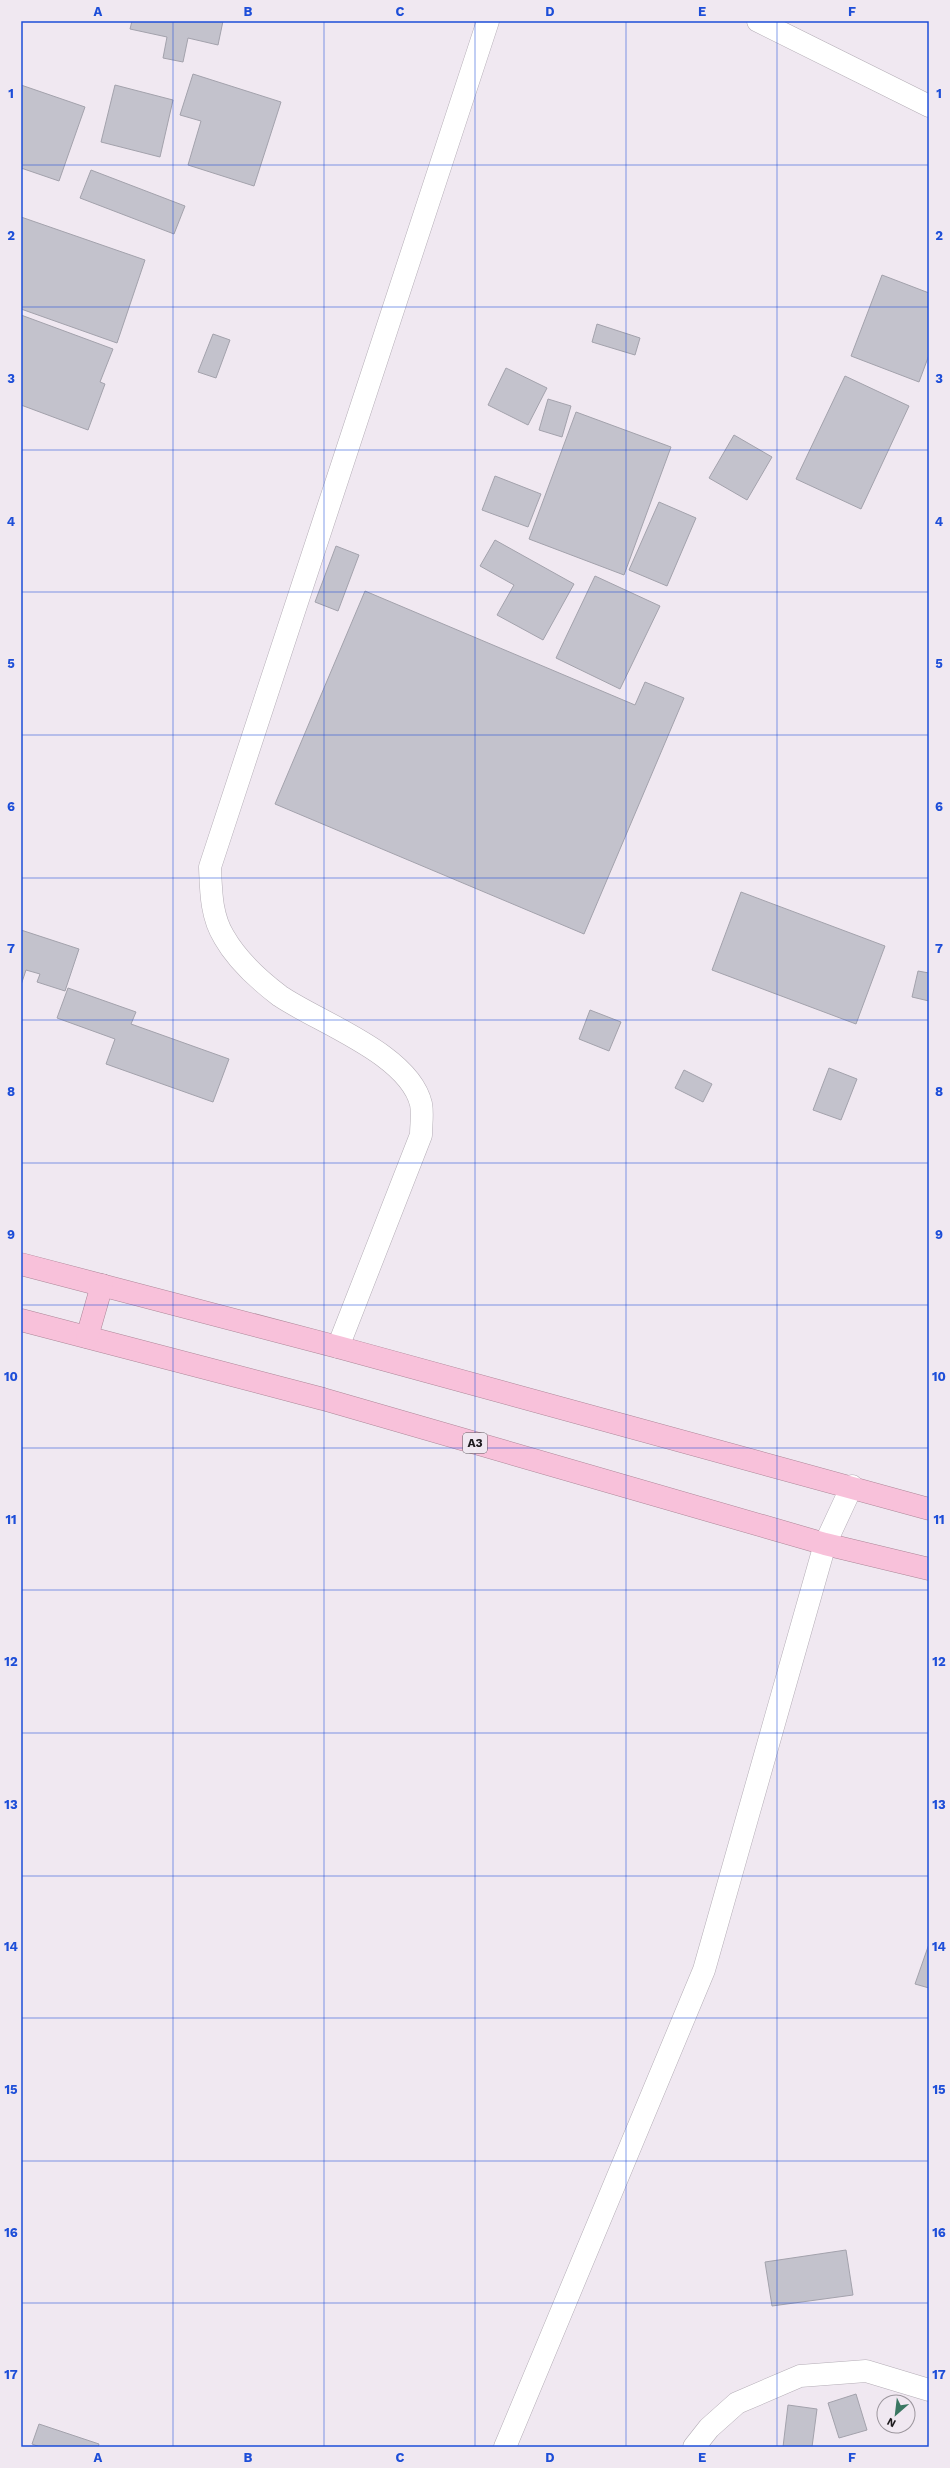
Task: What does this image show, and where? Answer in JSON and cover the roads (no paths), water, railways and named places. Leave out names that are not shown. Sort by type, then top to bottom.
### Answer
[{"type":"highway","points":[[21,1264],[338,1347],[852,1486],[929,1509]]},
{"type":"highway","points":[[87,1337],[102,1285]]},
{"type":"highway","name":"A3","points":[[21,1320],[323,1399],[825,1544],[929,1569]]},
{"type":"street","points":[[338,1347],[421,1135],[421,1104],[408,1079],[388,1058],[280,996],[245,966],[223,937],[212,904],[210,867],[488,21]]},
{"type":"street","points":[[758,21],[929,106]]},
{"type":"street","points":[[505,2447],[704,1970],[825,1544],[852,1486]]},
{"type":"street","points":[[694,2447],[709,2428],[737,2403],[800,2376],[866,2371],[929,2390]]}]
